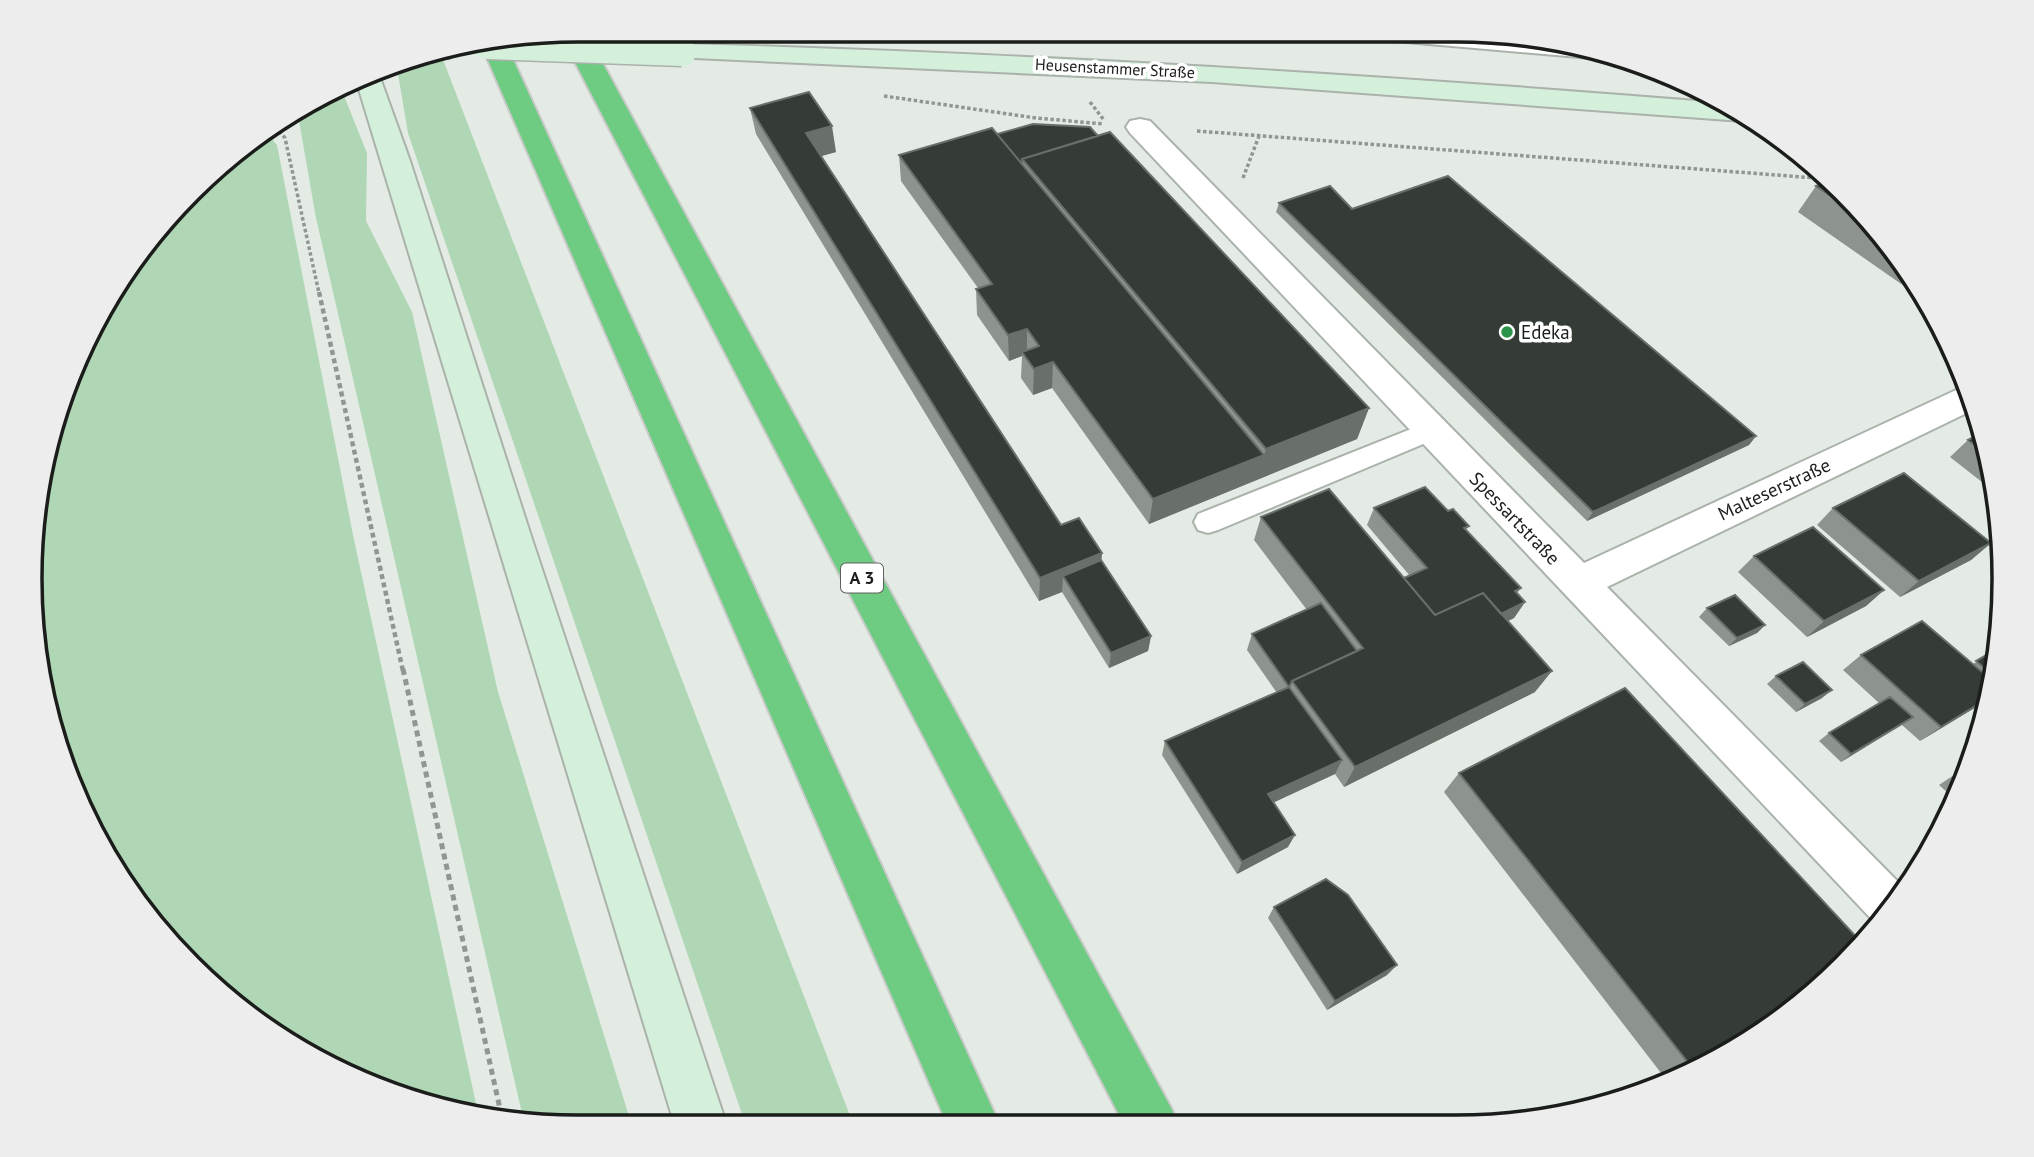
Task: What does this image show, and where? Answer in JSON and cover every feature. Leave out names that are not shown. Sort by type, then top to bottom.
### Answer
[{"type":"highway","name":"A 3","points":[[578,42],[1147,1115]]},
{"type":"highway","points":[[497,49],[969,1115]]},
{"type":"street","name":"Heusenstammer Straße","points":[[516,46],[878,55],[1164,70],[1719,111]]},
{"type":"street","points":[[370,84],[697,1115]]},
{"type":"street","name":"Spessartstraße","points":[[1140,127],[1884,901]]},
{"type":"street","name":"Malteserstraße","points":[[1578,583],[1962,400]]},
{"type":"lane","points":[[1208,522],[1431,430]]},
{"type":"path","points":[[874,94],[1036,118],[1107,124],[1090,101]]},
{"type":"path","points":[[1140,127],[1812,178]]},
{"type":"path","points":[[280,132],[288,151],[500,1109]]},
{"type":"green space","points":[[443,59],[850,1115],[742,1115],[408,133],[398,73]]},
{"type":"green space","points":[[344,96],[367,153],[366,221],[412,312],[498,692],[629,1115],[522,1112],[316,218],[299,121]]},
{"type":"green space","points":[[271,138],[277,145],[353,535],[476,1105],[406,1087],[341,1060],[280,1025],[199,958],[132,877],[97,816],[70,751],[52,683],[43,614],[43,543],[52,474],[60,440],[83,373],[114,310],[153,252],[199,199]]},
{"type":"building","points":[[809,92],[832,126],[806,133],[1061,525],[1079,518],[1102,553],[1040,578],[750,108]]},
{"type":"building","points":[[1033,124],[1090,127],[1098,136],[1022,159],[1022,164],[997,134]]},
{"type":"building","points":[[992,128],[1264,455],[1153,499],[1053,362],[1034,369],[1022,352],[1039,346],[1027,329],[1008,335],[976,289],[992,284],[899,155]]},
{"type":"building","points":[[1110,132],[1369,408],[1266,449],[1022,159]]},
{"type":"building","name":"Edeka","points":[[1448,176],[1756,436],[1593,512],[1279,203],[1330,186],[1352,209]]},
{"type":"building","points":[[1819,185],[1835,199],[1816,186]]},
{"type":"building","points":[[1904,473],[1991,543],[1919,581],[1833,508]]},
{"type":"building","points":[[1425,487],[1448,511],[1453,509],[1469,526],[1464,528],[1521,588],[1515,591],[1525,602],[1501,614],[1483,593],[1435,615],[1404,578],[1427,568],[1374,508]]},
{"type":"building","points":[[1329,489],[1435,615],[1483,593],[1552,671],[1355,767],[1292,681],[1363,648],[1261,517]]},
{"type":"building","points":[[1813,527],[1884,590],[1824,621],[1754,556]]},
{"type":"building","points":[[1101,560],[1151,636],[1111,653],[1063,576]]},
{"type":"building","points":[[1735,595],[1765,625],[1737,638],[1707,608]]},
{"type":"building","points":[[1321,603],[1357,651],[1292,681],[1289,687],[1252,634]]},
{"type":"building","points":[[1922,621],[1983,673],[1977,705],[1941,727],[1861,655]]},
{"type":"building","points":[[1986,655],[1984,668],[1976,661]]},
{"type":"building","points":[[1803,662],[1832,690],[1805,704],[1776,676]]},
{"type":"building","points":[[1289,687],[1342,760],[1268,794],[1295,835],[1242,862],[1165,741]]},
{"type":"building","points":[[1625,688],[1855,936],[1835,958],[1782,1004],[1754,1025],[1688,1062],[1459,773]]},
{"type":"building","points":[[1890,697],[1913,717],[1851,754],[1829,733]]},
{"type":"building","points":[[1326,879],[1348,895],[1397,965],[1335,1001],[1274,907]]},
{"type":"place","name":"Edeka","points":[[1507,332]]}]
